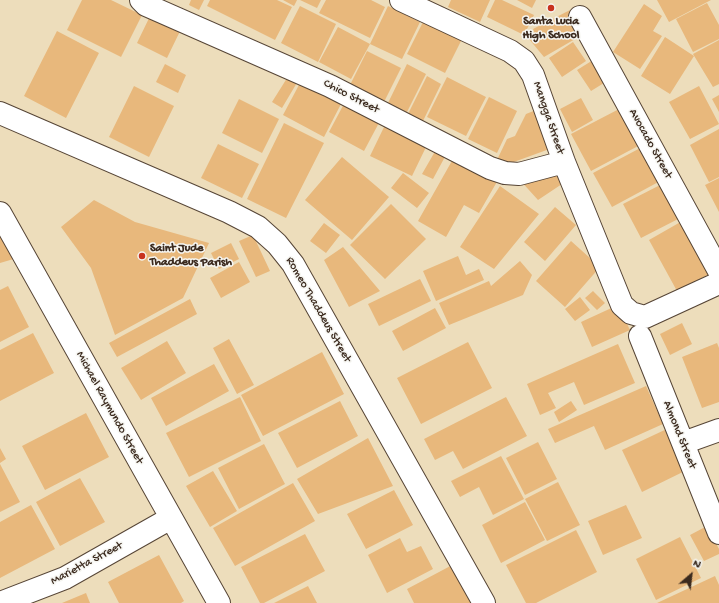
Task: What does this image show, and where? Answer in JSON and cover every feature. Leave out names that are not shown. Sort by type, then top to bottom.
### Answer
[{"type":"street","name":"Chico Street","points":[[141,0],[146,5],[330,86],[490,168],[505,173],[519,174],[564,162]]},
{"type":"street","name":"Mangga Street","points":[[401,0],[510,51],[524,61],[533,76],[564,162],[622,305],[632,313],[645,317],[719,283]]},
{"type":"street","name":"Avocado Street","points":[[580,17],[719,271]]},
{"type":"street","name":"Romeo Thaddeus Street","points":[[0,113],[229,212],[258,227],[277,244],[293,264],[484,603]]},
{"type":"street","name":"Michael Raymundo Street","points":[[0,213],[219,603]]},
{"type":"street","name":"Almond Street","points":[[640,336],[719,533]]},
{"type":"street","points":[[683,444],[719,430]]},
{"type":"street","name":"Marietta Street","points":[[0,603],[65,578],[171,518]]},
{"type":"building","points":[[82,0],[111,0],[142,15],[121,57],[67,30]]},
{"type":"building","points":[[191,0],[204,0],[199,10],[189,5]]},
{"type":"building","points":[[210,0],[277,0],[292,7],[275,40],[207,6]]},
{"type":"building","points":[[283,0],[297,0],[294,6]]},
{"type":"building","points":[[300,0],[321,0],[317,8]]},
{"type":"building","points":[[326,0],[371,0],[385,7],[370,38],[319,13]]},
{"type":"building","points":[[451,0],[490,0],[480,22],[448,7]]},
{"type":"building","points":[[495,0],[502,0],[534,15],[524,35],[487,17]]},
{"type":"building","points":[[517,0],[536,0],[532,8]]},
{"type":"building","points":[[657,0],[711,0],[669,22]]},
{"type":"building","points":[[707,3],[719,25],[719,39],[693,52],[676,19]]},
{"type":"building","points":[[644,4],[662,16],[653,31],[662,36],[640,69],[613,52]]},
{"type":"building","points":[[300,6],[336,24],[318,62],[281,43]]},
{"type":"building","points":[[388,6],[420,22],[402,59],[370,44]]},
{"type":"building","points":[[153,10],[183,25],[167,58],[137,43]]},
{"type":"building","points":[[570,10],[582,35],[544,57],[529,39],[536,36],[533,29]]},
{"type":"building","points":[[424,20],[462,39],[445,73],[407,54]]},
{"type":"building","points":[[338,27],[370,44],[351,79],[319,62]]},
{"type":"building","points":[[57,31],[99,53],[66,118],[24,96]]},
{"type":"building","points":[[665,37],[694,56],[670,94],[641,76]]},
{"type":"building","points":[[719,40],[719,84],[713,87],[693,54]]},
{"type":"building","points":[[573,42],[586,61],[562,77],[549,58]]},
{"type":"building","points":[[367,51],[401,68],[384,102],[350,85]]},
{"type":"building","points":[[598,57],[612,78],[591,91],[577,70]]},
{"type":"building","points":[[165,64],[186,75],[178,93],[156,82]]},
{"type":"building","points":[[407,64],[426,74],[407,112],[388,103]]},
{"type":"building","points":[[289,75],[298,81],[282,108],[272,102]]},
{"type":"building","points":[[427,76],[441,84],[423,121],[408,114]]},
{"type":"building","points":[[447,77],[486,97],[466,136],[427,117]]},
{"type":"building","points":[[300,83],[341,104],[324,137],[283,115]]},
{"type":"building","points":[[134,86],[174,106],[149,157],[109,137]]},
{"type":"building","points":[[699,86],[719,124],[690,139],[669,102]]},
{"type":"building","points":[[719,95],[719,112],[712,99]]},
{"type":"building","points":[[489,97],[517,111],[497,153],[468,139]]},
{"type":"building","points":[[581,98],[593,120],[572,132],[560,109]]},
{"type":"building","points":[[239,99],[279,119],[262,153],[222,133]]},
{"type":"building","points":[[346,100],[381,119],[364,151],[329,132]]},
{"type":"building","points":[[541,108],[555,147],[511,163],[497,160],[507,139],[515,136],[526,114]]},
{"type":"building","points":[[621,108],[640,145],[591,171],[571,134]]},
{"type":"building","points":[[284,123],[324,143],[286,218],[247,199]]},
{"type":"building","points":[[385,125],[427,145],[412,176],[370,156]]},
{"type":"building","points":[[719,129],[719,177],[709,182],[690,145]]},
{"type":"building","points":[[218,144],[259,164],[242,198],[201,178]]},
{"type":"building","points":[[646,145],[664,179],[612,207],[593,173]]},
{"type":"building","points":[[437,148],[447,153],[433,179],[422,174]]},
{"type":"building","points":[[342,157],[389,197],[352,240],[305,200]]},
{"type":"building","points":[[453,159],[498,180],[479,213],[464,205],[446,237],[418,221]]},
{"type":"building","points":[[558,166],[565,182],[538,200],[519,179]]},
{"type":"building","points":[[403,173],[429,193],[417,208],[391,188]]},
{"type":"building","points":[[719,178],[719,212],[705,185]]},
{"type":"building","points":[[664,183],[682,217],[641,238],[623,204]]},
{"type":"building","points":[[500,186],[539,214],[494,269],[460,247]]},
{"type":"building","name":"Saint Jude Thaddeus Parish","points":[[94,200],[135,222],[209,243],[183,298],[115,335],[91,268],[61,227]]},
{"type":"building","points":[[391,204],[426,239],[385,279],[350,245]]},
{"type":"building","points":[[555,207],[576,225],[545,261],[524,242]]},
{"type":"building","points":[[684,220],[713,272],[677,291],[649,240]]},
{"type":"building","points":[[324,223],[340,235],[326,253],[310,241]]},
{"type":"building","points":[[0,231],[17,258],[0,263]]},
{"type":"building","points":[[253,235],[270,271],[256,277],[239,241]]},
{"type":"building","points":[[571,241],[600,267],[565,307],[536,281]]},
{"type":"building","points":[[231,243],[239,259],[219,269],[211,253]]},
{"type":"building","points":[[343,247],[380,291],[349,307],[324,260]]},
{"type":"building","points":[[458,256],[466,275],[479,269],[484,280],[436,301],[423,271]]},
{"type":"building","points":[[520,261],[532,275],[523,295],[449,325],[439,303],[489,281],[491,286]]},
{"type":"building","points":[[239,262],[250,282],[221,298],[210,278]]},
{"type":"building","points":[[420,279],[431,301],[379,326],[368,304]]},
{"type":"building","points":[[8,286],[29,327],[0,342],[0,290]]},
{"type":"building","points":[[593,291],[605,303],[597,310],[585,298]]},
{"type":"building","points":[[580,297],[590,310],[575,321],[565,309]]},
{"type":"building","points":[[190,299],[197,314],[117,357],[109,343]]},
{"type":"building","points":[[618,305],[630,330],[592,347],[581,322]]},
{"type":"building","points":[[435,308],[446,328],[403,351],[392,331]]},
{"type":"building","points":[[682,323],[692,344],[670,355],[660,334]]},
{"type":"building","points":[[33,333],[54,373],[0,401],[0,350]]},
{"type":"building","points":[[229,339],[254,385],[237,394],[213,348]]},
{"type":"building","points":[[167,341],[186,373],[141,400],[121,368]]},
{"type":"building","points":[[468,342],[492,388],[421,424],[397,378]]},
{"type":"building","points":[[717,343],[719,348],[719,402],[702,408],[682,357]]},
{"type":"building","points":[[618,344],[635,383],[584,405],[574,382],[548,393],[556,408],[540,415],[527,384]]},
{"type":"building","points":[[322,352],[344,394],[263,436],[241,395]]},
{"type":"building","points":[[214,364],[229,391],[166,426],[151,398]]},
{"type":"building","points":[[646,386],[663,424],[605,450],[594,426],[555,443],[548,429]]},
{"type":"building","points":[[240,397],[261,441],[189,477],[166,433]]},
{"type":"building","points":[[506,397],[527,436],[463,469],[453,451],[435,460],[424,439]]},
{"type":"building","points":[[340,401],[358,436],[297,468],[278,433]]},
{"type":"building","points":[[571,401],[577,410],[559,422],[554,412]]},
{"type":"building","points":[[86,413],[109,457],[45,490],[22,446]]},
{"type":"building","points":[[671,427],[691,468],[642,492],[622,450]]},
{"type":"building","points":[[368,438],[393,486],[318,514],[297,479]]},
{"type":"building","points":[[538,442],[557,479],[525,495],[506,458]]},
{"type":"building","points":[[264,444],[285,484],[239,509],[218,468]]},
{"type":"building","points":[[0,448],[6,459],[0,463]]},
{"type":"building","points":[[501,456],[524,499],[493,515],[479,487],[460,497],[451,481]]},
{"type":"building","points":[[0,464],[20,502],[0,512]]},
{"type":"building","points":[[213,471],[237,511],[210,527],[186,486]]},
{"type":"building","points":[[80,478],[105,522],[60,546],[36,502]]},
{"type":"building","points":[[558,482],[580,525],[547,541],[525,499]]},
{"type":"building","points":[[293,483],[315,521],[235,566],[213,528]]},
{"type":"building","points":[[394,490],[413,525],[366,549],[347,514]]},
{"type":"building","points":[[525,502],[545,540],[501,563],[482,525]]},
{"type":"building","points":[[31,505],[55,549],[0,578],[0,522]]},
{"type":"building","points":[[626,505],[642,538],[603,555],[588,521]]},
{"type":"building","points":[[707,526],[719,549],[719,554],[704,561],[690,535]]},
{"type":"building","points":[[576,530],[597,572],[536,603],[526,603],[506,565]]},
{"type":"building","points":[[305,534],[325,571],[264,603],[260,603],[241,567]]},
{"type":"building","points":[[680,537],[701,578],[656,600],[636,559]]},
{"type":"building","points":[[400,538],[407,552],[421,546],[433,569],[387,593],[368,555]]},
{"type":"building","points":[[159,555],[184,601],[181,603],[119,603],[108,582]]},
{"type":"building","points":[[456,563],[477,603],[414,603],[407,589]]},
{"type":"building","points":[[715,576],[719,585],[719,603],[657,603]]},
{"type":"building","points":[[308,586],[317,603],[274,603]]},
{"type":"building","points":[[86,593],[90,603],[62,603]]},
{"type":"place","name":"Santa Lucia High School","points":[[551,8]]},
{"type":"place","name":"Saint Jude Thaddeus Parish","points":[[142,256]]}]
